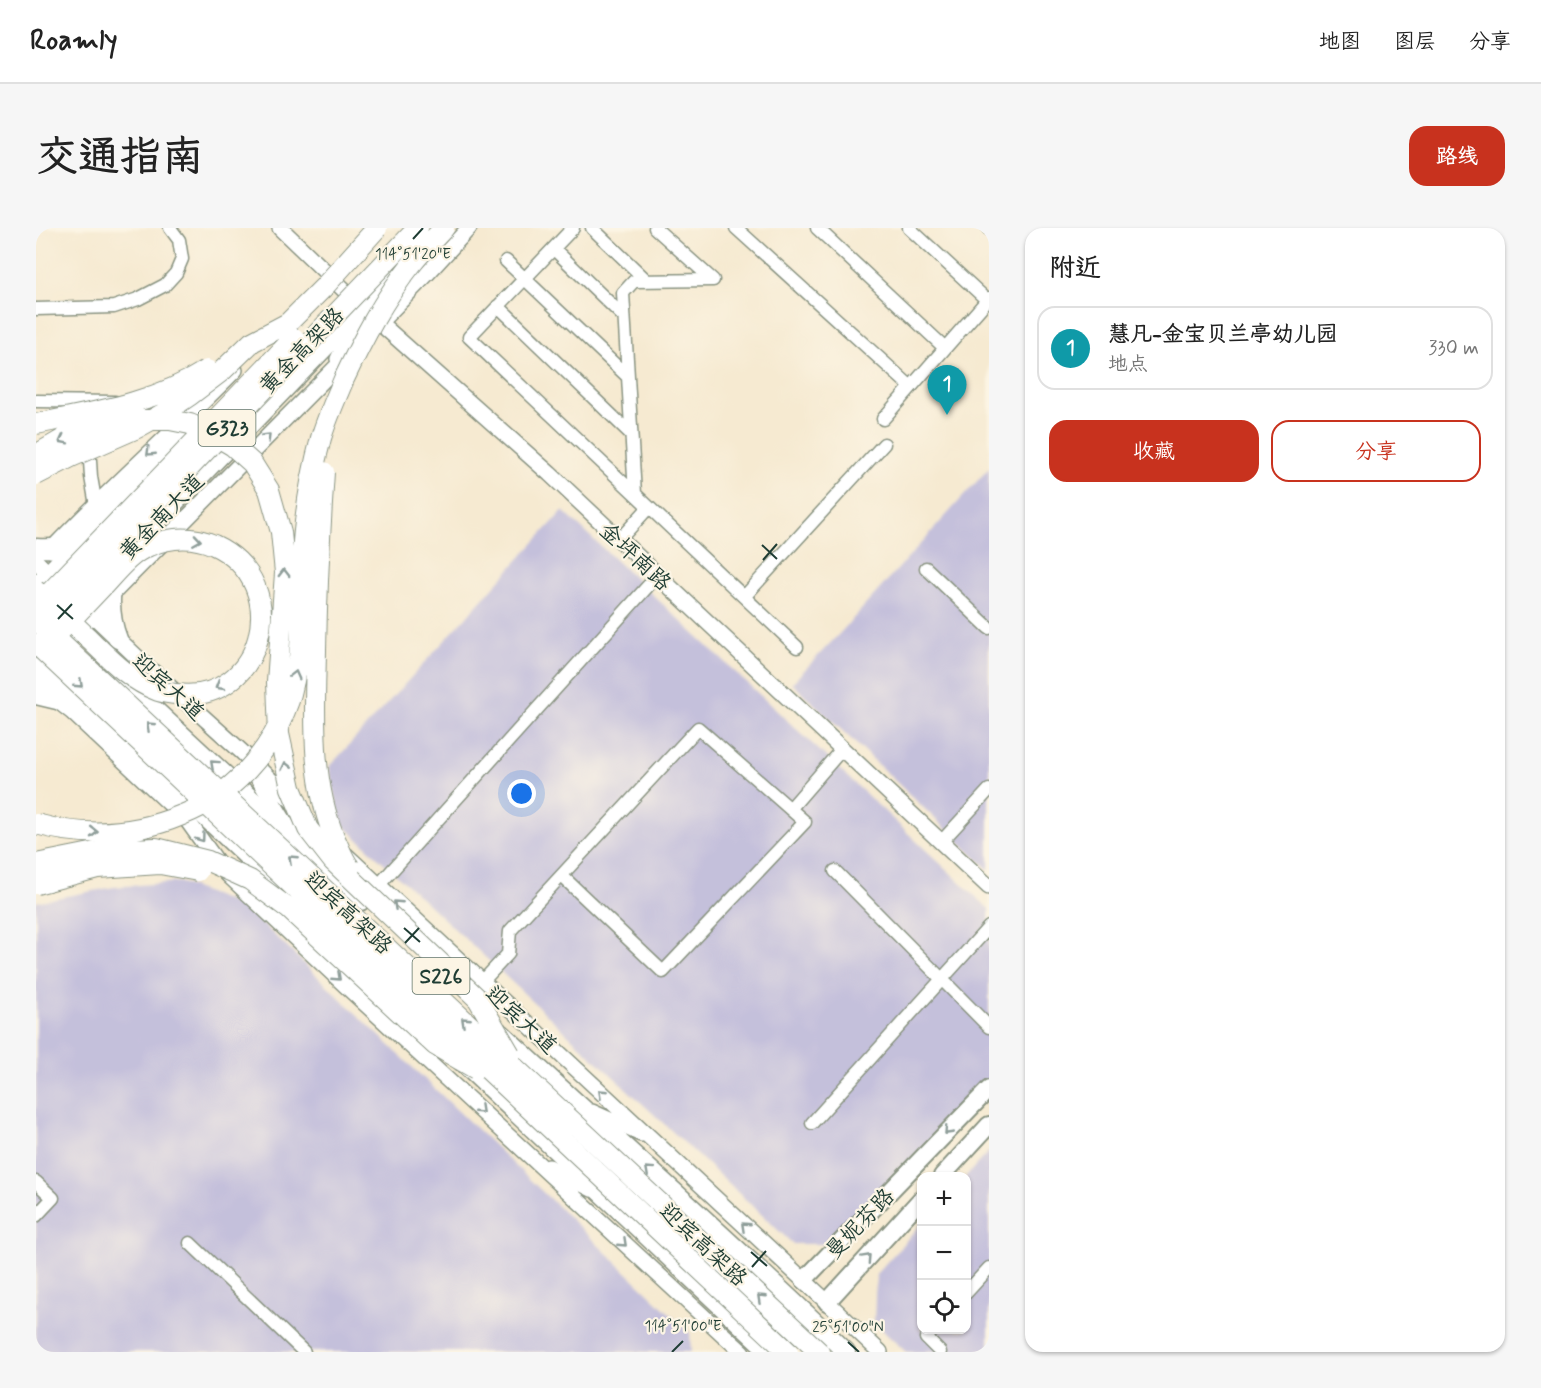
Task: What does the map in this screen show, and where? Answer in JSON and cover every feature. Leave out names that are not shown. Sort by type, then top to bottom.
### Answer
[{"type":"highway","points":[[36,424],[128,404],[162,393],[203,373],[252,342],[288,323],[377,228]]},
{"type":"highway","name":"黄金高架路","points":[[36,607],[400,228]]},
{"type":"highway","name":"黄金高架路","points":[[36,629],[418,228]]},
{"type":"highway","points":[[36,824],[92,833],[127,831],[165,822],[216,798],[241,777],[262,752],[274,734],[288,703],[299,659],[303,533],[311,480],[322,436],[355,356],[384,303],[410,266],[444,228]]},
{"type":"highway","points":[[36,475],[164,413],[222,371],[252,342]]},
{"type":"highway","points":[[337,396],[324,461],[317,585],[315,733],[321,797],[344,861],[478,999],[522,1074]]},
{"type":"highway","points":[[36,455],[67,437],[97,426],[121,420],[170,420],[190,423],[211,433],[233,446],[252,463],[269,490],[281,532],[285,573],[277,682],[278,724],[291,788],[308,829],[333,861],[374,892]]},
{"type":"highway","points":[[36,591],[47,600],[62,614],[70,621],[104,654],[132,678],[159,691],[188,696],[210,692],[233,678],[250,658],[260,634],[262,609],[257,587],[244,567],[227,551],[203,540],[175,538],[147,546],[127,561],[90,599],[76,614],[69,621],[62,629],[55,636],[37,662]]},
{"type":"highway","name":"迎宾高架路","points":[[36,620],[819,1352]]},
{"type":"highway","name":"迎宾高架路","points":[[37,662],[508,1089],[788,1352]]},
{"type":"highway","points":[[36,864],[106,850],[156,848],[208,861],[250,880],[289,909],[435,1045],[508,1089]]},
{"type":"highway","points":[[36,884],[97,868],[160,864],[200,872],[289,909]]},
{"type":"main road","name":"黄金南大道","points":[[40,564],[81,540],[98,513],[209,405],[331,279],[387,228]]},
{"type":"main road","name":"黄金南大道","points":[[37,662],[59,622],[363,308],[435,228]]},
{"type":"main road","points":[[40,564],[63,547],[81,540]]},
{"type":"main road","points":[[118,639],[111,617],[110,596],[120,559]]},
{"type":"main road","name":"迎宾大道","points":[[36,601],[846,1352]]},
{"type":"main road","name":"S226","points":[[37,662],[200,812],[602,1194],[760,1349]]},
{"type":"main road","points":[[36,695],[57,700]]},
{"type":"main road","name":"曼妮芬路","points":[[804,1280],[989,1089]]},
{"type":"main road","points":[[946,1172],[989,1125]]},
{"type":"main road","name":"曼妮芬路","points":[[827,1302],[917,1203]]},
{"type":"street","points":[[36,309],[114,307],[138,299],[165,285],[176,273],[182,259],[179,240],[170,228]]},
{"type":"street","name":"金坪南路","points":[[280,228],[331,279],[550,474],[989,887]]},
{"type":"street","points":[[36,401],[209,405],[284,319],[331,279],[367,228]]},
{"type":"street","points":[[469,228],[425,276],[73,635],[37,662],[57,700],[187,820],[222,868],[742,1352]]},
{"type":"street","points":[[573,228],[470,337],[796,647]]},
{"type":"street","points":[[592,228],[646,280]]},
{"type":"street","points":[[635,494],[623,293],[634,280],[713,280],[655,228]]},
{"type":"street","points":[[736,228],[911,387]]},
{"type":"street","points":[[817,228],[945,348]]},
{"type":"street","points":[[883,419],[988,299],[909,228]]},
{"type":"street","points":[[554,249],[623,316]]},
{"type":"street","points":[[506,261],[627,376]]},
{"type":"street","points":[[332,371],[363,308],[425,276]]},
{"type":"street","points":[[498,306],[631,434]]},
{"type":"street","points":[[40,564],[98,513],[91,477],[88,401]]},
{"type":"street","points":[[744,597],[884,444]]},
{"type":"street","points":[[619,540],[649,507]]},
{"type":"street","name":"迎宾大道","points":[[40,564],[78,602],[242,752],[374,892],[482,982],[879,1352]]},
{"type":"street","points":[[926,568],[989,628]]},
{"type":"street","points":[[374,892],[657,576]]},
{"type":"street","points":[[482,982],[508,954],[510,931],[698,728],[805,822],[663,972],[562,876]]},
{"type":"street","points":[[790,809],[842,749]]},
{"type":"street","points":[[242,752],[293,837]]},
{"type":"street","points":[[941,842],[989,790]]},
{"type":"street","points":[[835,871],[989,1027]]},
{"type":"street","points":[[812,1123],[989,927]]},
{"type":"street","points":[[580,1107],[652,1139]]},
{"type":"street","points":[[533,1159],[602,1194]]},
{"type":"street","points":[[36,1182],[53,1198],[36,1216]]},
{"type":"street","points":[[190,1243],[304,1352]]},
{"type":"street","points":[[971,1288],[989,1268]]},
{"type":"street","points":[[760,1349],[799,1307],[804,1280]]},
{"type":"street","points":[[799,1307],[827,1302]]},
{"type":"street","points":[[929,1334],[926,1338],[940,1352]]},
{"type":"shaded area","points":[[989,468],[989,870],[792,683]]},
{"type":"shaded area","points":[[563,511],[989,909],[989,1078],[834,1244],[793,1244],[341,823],[329,767]]},
{"type":"shaded area","points":[[179,882],[246,908],[690,1333],[691,1352],[36,1352],[36,902],[114,887]]},
{"type":"shaded area","points":[[989,1151],[989,1352],[906,1352],[874,1323],[876,1274],[917,1228],[917,1334],[971,1334],[970,1172]]},
{"type":"place","name":"慧凡-金宝贝兰亭幼儿园","points":[[947,415]]}]
